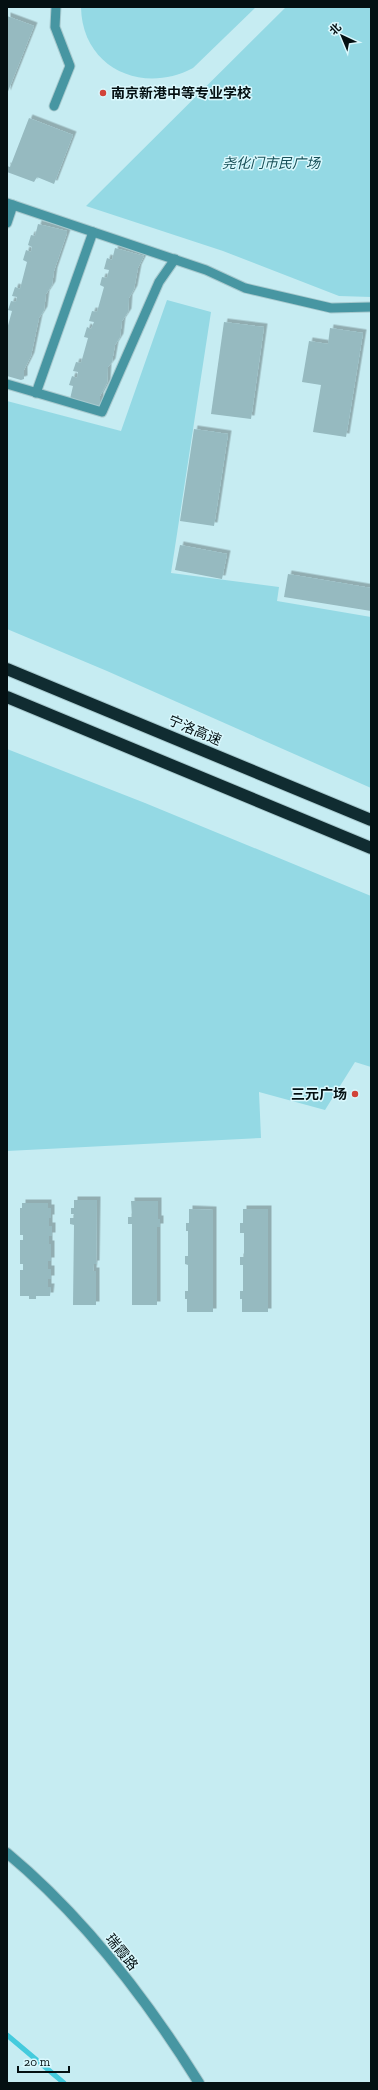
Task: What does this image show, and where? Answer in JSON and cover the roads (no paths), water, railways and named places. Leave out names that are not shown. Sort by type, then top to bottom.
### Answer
[{"type":"highway","name":"宁洛高速","points":[[7,668],[371,820]]},
{"type":"highway","points":[[7,697],[371,848]]},
{"type":"street","name":"瑞霞路","points":[[7,1853],[83,1926],[146,2003],[200,2083]]},
{"type":"lane","points":[[54,106],[70,66],[55,27],[56,7]]},
{"type":"lane","points":[[7,223],[10,204],[206,270],[245,288],[331,308],[371,307]]},
{"type":"lane","points":[[36,393],[93,232]]},
{"type":"lane","points":[[7,384],[102,412],[159,282],[175,259]]},
{"type":"waterway","points":[[7,2035],[64,2083]]},
{"type":"place","name":"南京新港中等专业学校","points":[[103,93]]},
{"type":"place","name":"三元广场","points":[[355,1094]]},
{"type":"park label","name":"尧化门市民广场","points":[[271,163]]}]
